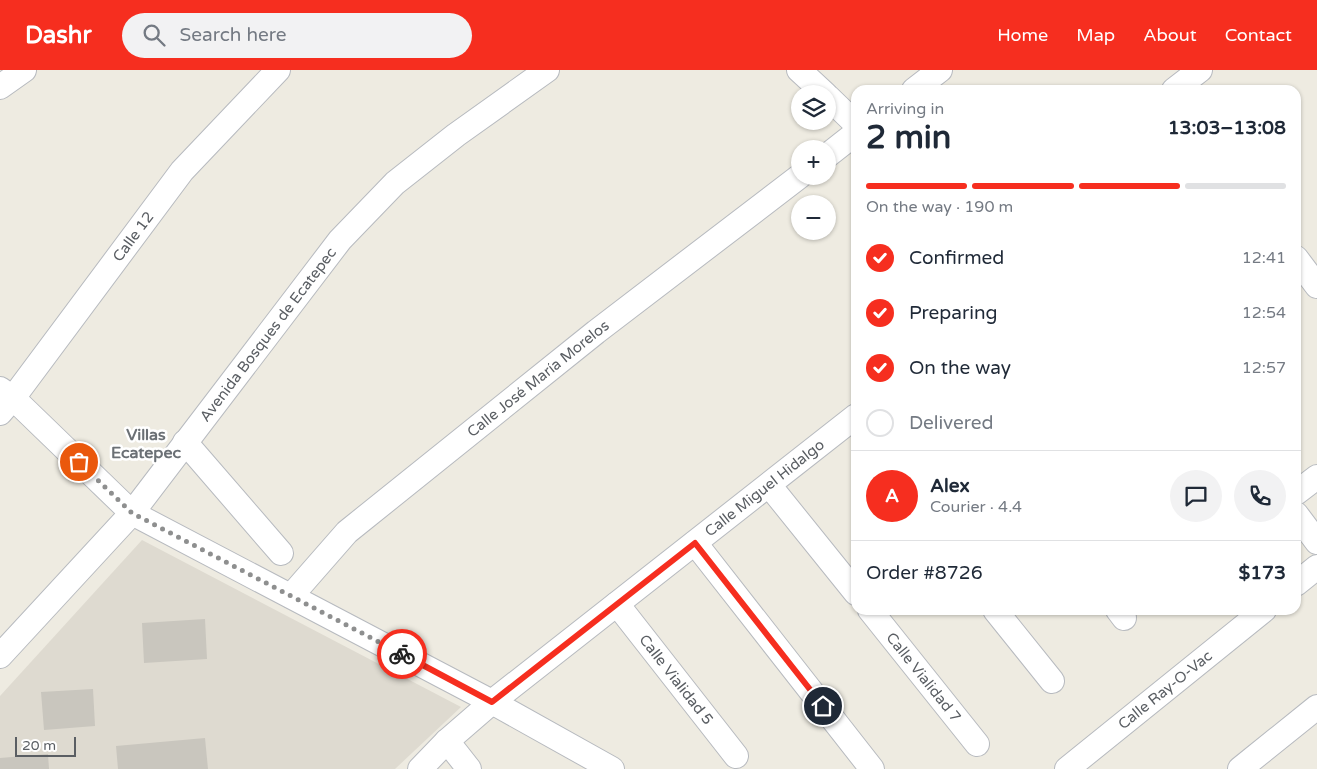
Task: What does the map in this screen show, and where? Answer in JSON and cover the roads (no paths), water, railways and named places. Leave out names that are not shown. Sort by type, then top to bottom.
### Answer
[{"type":"street","points":[[0,87],[24,70]]},
{"type":"street","name":"Calle 12","points":[[4,400],[182,171],[278,70]]},
{"type":"street","name":"Avenida Bosques de Ecatepec","points":[[0,656],[132,513],[340,240],[395,183],[456,135],[547,70]]},
{"type":"street","points":[[799,70],[815,85]]},
{"type":"street","points":[[920,85],[940,70]]},
{"type":"street","points":[[1181,85],[1200,70]]},
{"type":"street","points":[[836,104],[851,119]]},
{"type":"street","points":[[836,149],[851,137]]},
{"type":"street","name":"Calle José María Morelos","points":[[291,596],[347,532],[596,332],[791,183]]},
{"type":"street","points":[[1301,265],[1317,286]]},
{"type":"street","points":[[4,400],[132,513],[492,702],[612,769]]},
{"type":"street","name":"Calle Miguel Hidalgo","points":[[420,769],[447,741],[492,702],[769,485],[851,427]]},
{"type":"street","points":[[185,442],[281,553]]},
{"type":"street","points":[[1301,489],[1317,477]]},
{"type":"street","points":[[769,485],[851,587]]},
{"type":"street","points":[[1301,521],[1317,542]]},
{"type":"street","points":[[695,543],[872,769]]},
{"type":"street","points":[[1301,580],[1317,567]]},
{"type":"street","name":"Calle Vialidad 5","points":[[617,604],[736,756]]},
{"type":"street","name":"Calle Vialidad 7","points":[[874,615],[978,744]]},
{"type":"street","points":[[999,615],[1052,681]]},
{"type":"street","name":"Calle Ray-O-Vac","points":[[1067,769],[1258,615]]},
{"type":"street","points":[[1240,769],[1317,707]]},
{"type":"street","points":[[447,741],[469,769]]},
{"type":"district","name":"Villas Ecatepec","points":[[146,444]]}]
